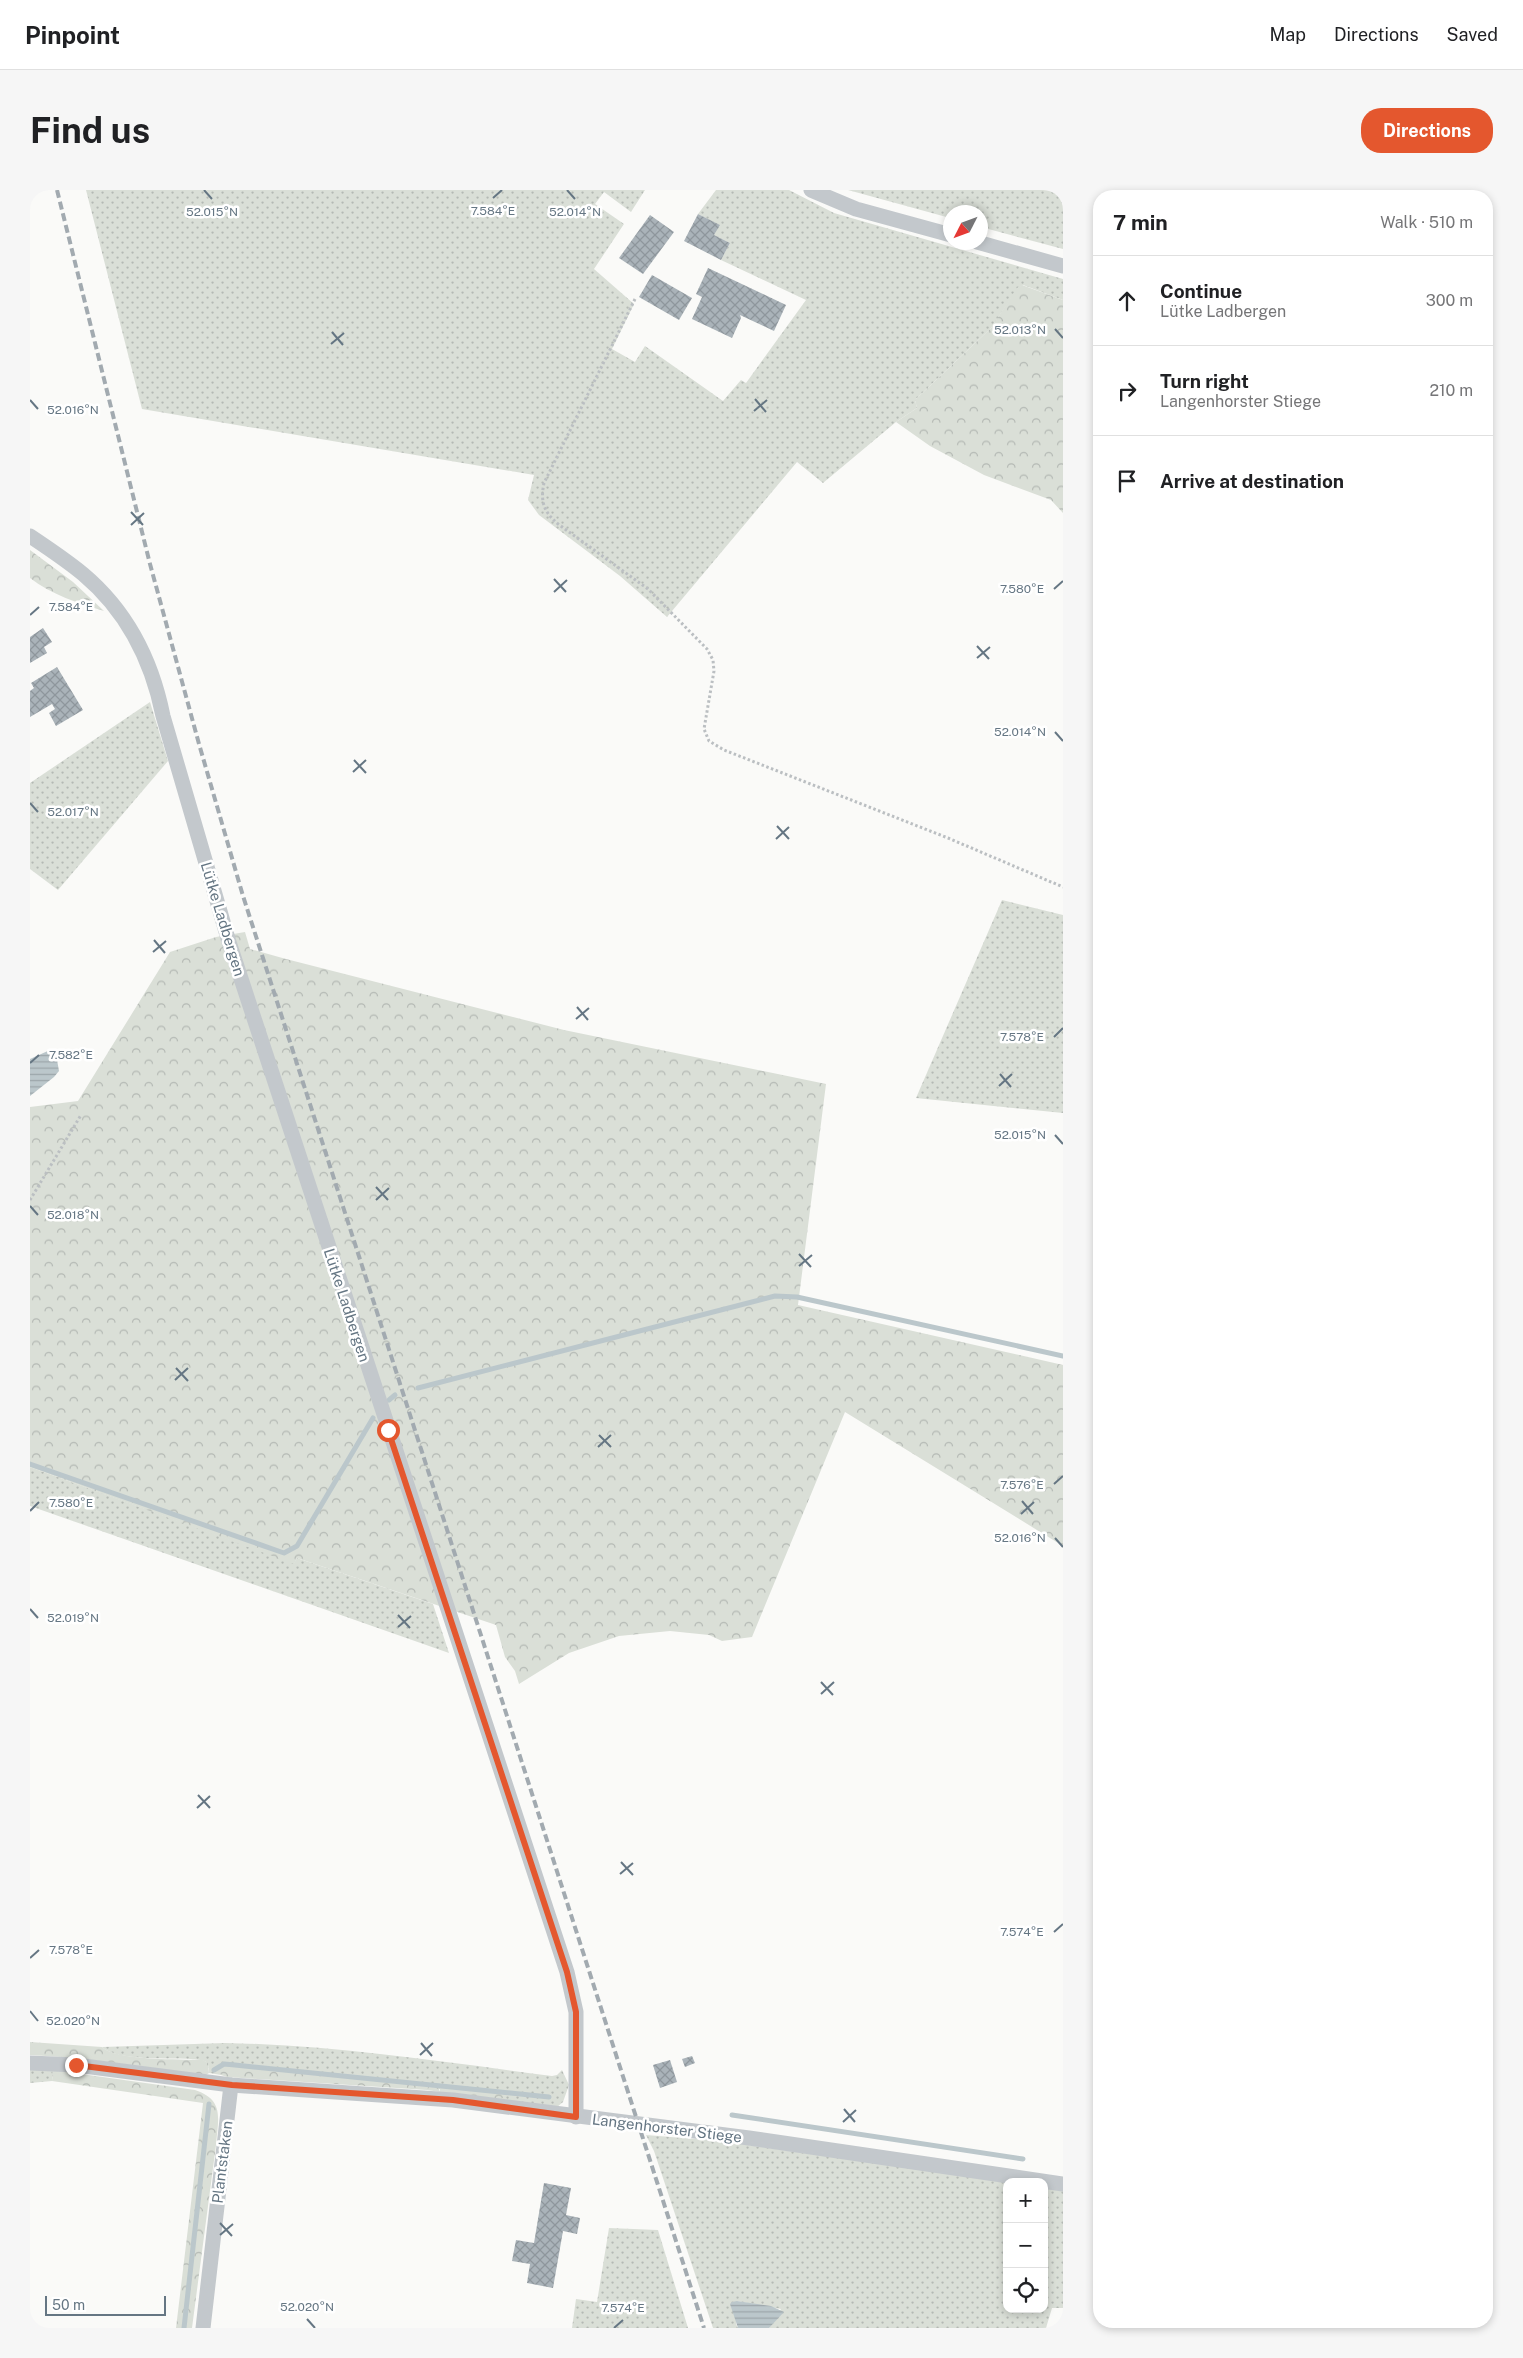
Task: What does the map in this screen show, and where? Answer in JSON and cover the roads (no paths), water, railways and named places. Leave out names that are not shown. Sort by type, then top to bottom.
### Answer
[{"type":"street","points":[[811,190],[856,209],[943,233]]},
{"type":"street","points":[[988,245],[1063,266]]},
{"type":"street","name":"Lütke Ladbergen","points":[[30,536],[84,575],[127,622],[146,656],[229,942],[567,1972],[576,2012],[576,2117]]},
{"type":"street","name":"Langenhorster Stiege","points":[[30,2063],[76,2065],[232,2085],[453,2100],[749,2138],[1063,2184]]},
{"type":"street","name":"Plantstaken","points":[[202,2328],[232,2085]]},
{"type":"waterway","points":[[418,1388],[775,1296],[797,1297],[1063,1356]]},
{"type":"waterway","points":[[389,1400],[395,1395]]},
{"type":"waterway","points":[[30,1464],[284,1553],[297,1546],[373,1418]]},
{"type":"waterway","points":[[214,2070],[224,2064],[549,2097]]},
{"type":"waterway","points":[[184,2328],[209,2104]]},
{"type":"waterway","points":[[732,2115],[1023,2159]]},
{"type":"railway","points":[[57,190],[150,564],[243,896],[704,2328]]}]
